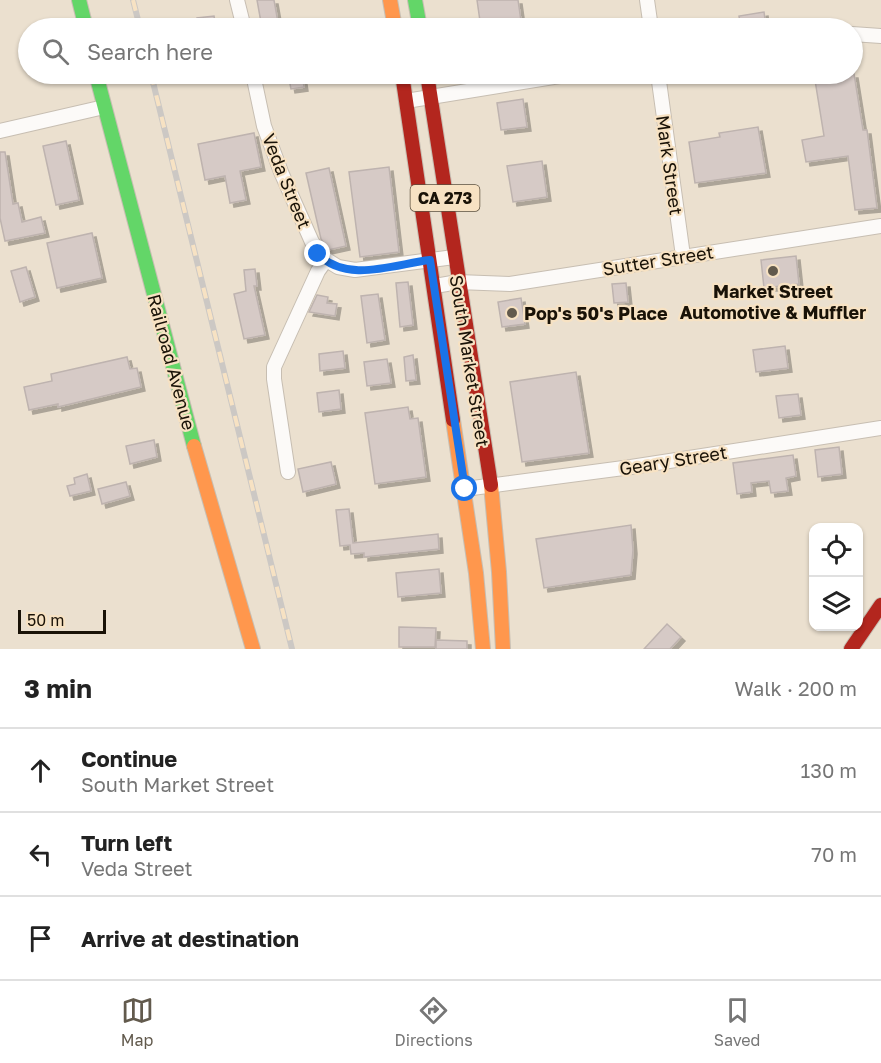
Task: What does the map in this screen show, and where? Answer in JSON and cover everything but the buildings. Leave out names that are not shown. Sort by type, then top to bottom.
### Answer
[{"type":"main road","points":[[79,0],[84,18]]},
{"type":"main road","points":[[390,0],[393,18]]},
{"type":"main road","points":[[415,0],[418,18]]},
{"type":"main road","name":"Railroad Avenue","points":[[98,84],[182,404],[253,649]]},
{"type":"main road","name":"South Market Street","points":[[403,84],[465,489],[483,649]]},
{"type":"main road","name":"South Market Street","points":[[428,84],[490,486],[499,572],[503,649]]},
{"type":"main road","points":[[851,649],[881,605]]},
{"type":"street","points":[[237,0],[241,18]]},
{"type":"street","points":[[647,0],[650,18]]},
{"type":"street","points":[[863,35],[881,36]]},
{"type":"street","name":"Veda Street","points":[[255,84],[264,126],[281,172],[315,249],[326,260]]},
{"type":"street","points":[[406,101],[510,84]]},
{"type":"street","name":"Mark Street","points":[[659,84],[683,256]]},
{"type":"street","points":[[0,131],[104,107]]},
{"type":"street","name":"Sutter Street","points":[[435,286],[458,282],[510,284],[881,226]]},
{"type":"street","points":[[288,472],[274,367],[318,271],[326,260],[343,268],[356,270],[454,257]]},
{"type":"street","name":"Geary Street","points":[[465,489],[631,467],[881,428]]},
{"type":"railway","points":[[133,0],[138,18]]},
{"type":"railway","points":[[153,84],[292,649]]},
{"type":"traffic: fast","points":[[79,0],[84,18]]},
{"type":"traffic: fast","points":[[415,0],[418,18]]},
{"type":"traffic: fast","points":[[99,84],[194,446]]},
{"type":"traffic: slow","points":[[390,0],[393,18]]},
{"type":"traffic: slow","points":[[453,420],[476,573],[483,649]]},
{"type":"traffic: slow","points":[[194,446],[253,649]]},
{"type":"traffic: slow","points":[[491,485],[503,649]]},
{"type":"traffic: jam","points":[[403,84],[453,420]]},
{"type":"traffic: jam","points":[[429,84],[491,485]]},
{"type":"traffic: jam","points":[[851,649],[881,605]]},
{"type":"place","name":"Market Street Automotive & Muffler","points":[[773,271]]},
{"type":"place","name":"Pop's 50's Place","points":[[512,313]]},
{"type":"route","points":[[318,254],[338,267],[349,270],[373,269],[430,260],[465,489]]}]
